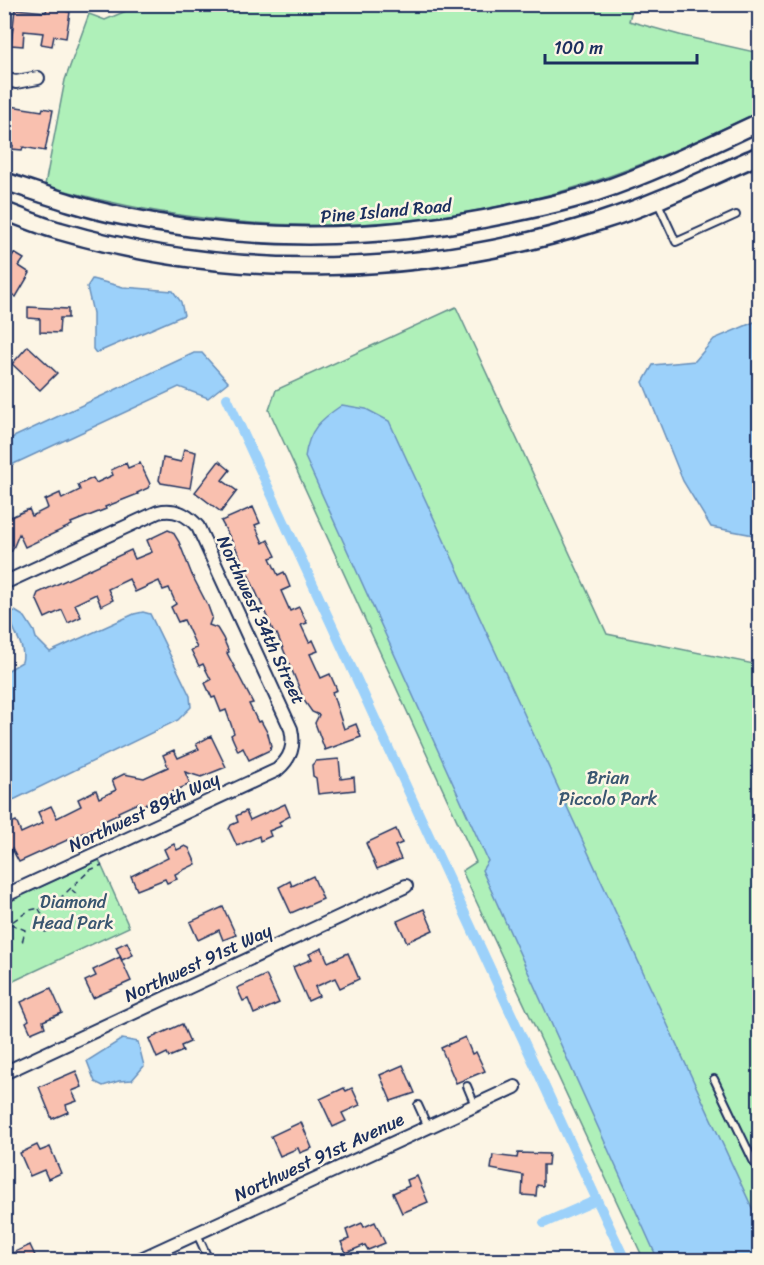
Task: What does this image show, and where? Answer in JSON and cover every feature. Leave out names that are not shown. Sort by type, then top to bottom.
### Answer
[{"type":"main road","name":"Pine Island Road","points":[[4,181],[76,205],[194,229],[276,236],[390,233],[458,225],[548,206],[597,192],[667,164],[759,122]]},
{"type":"main road","points":[[4,211],[58,231],[190,259],[276,266],[343,266],[465,254],[555,234],[602,221],[657,200],[759,154]]},
{"type":"street","points":[[4,79],[16,82],[38,78]]},
{"type":"street","name":"Northwest 34th Street","points":[[4,583],[158,512],[173,510],[180,512],[198,527],[291,729],[292,752]]},
{"type":"street","name":"Northwest 89th Way","points":[[4,896],[277,770],[292,752]]},
{"type":"street","name":"Northwest 91st Way","points":[[4,1073],[406,886]]},
{"type":"street","name":"Northwest 91st Avenue","points":[[139,1260],[515,1087]]},
{"type":"lane","points":[[657,200],[676,242],[736,215]]},
{"type":"lane","points":[[714,1079],[759,1175]]},
{"type":"lane","points":[[467,1086],[475,1105]]},
{"type":"lane","points":[[418,1106],[428,1127]]},
{"type":"lane","points":[[197,1234],[209,1260]]},
{"type":"path","points":[[4,927],[25,912],[52,906],[90,870],[102,865]]},
{"type":"path","points":[[71,889],[80,897]]},
{"type":"path","points":[[39,909],[44,918],[45,932],[52,930]]},
{"type":"path","points":[[10,924],[25,930],[22,943]]},
{"type":"green space","points":[[140,5],[633,5],[629,21],[759,53],[759,112],[658,158],[605,178],[552,194],[488,209],[425,219],[361,224],[298,225],[235,222],[172,214],[108,202],[45,185],[65,80],[89,14],[105,20]]},
{"type":"green space","name":"Brian Piccolo Park","points":[[456,307],[607,634],[759,665],[759,1260],[644,1260],[462,871],[476,862],[269,410],[276,390]]},
{"type":"green space","name":"Diamond Head Park","points":[[99,860],[129,927],[5,985],[5,903]]},
{"type":"water","points":[[92,279],[123,287],[173,291],[181,302],[184,315],[96,353],[93,349],[93,313],[87,287]]},
{"type":"water","points":[[759,320],[759,536],[711,527],[683,481],[643,382],[653,365],[695,361],[714,339]]},
{"type":"water","points":[[194,353],[202,353],[228,382],[208,398],[179,387],[5,468],[5,441]]},
{"type":"water","points":[[342,405],[366,409],[389,421],[759,1223],[759,1260],[658,1260],[482,870],[488,861],[305,457],[309,439],[317,426]]},
{"type":"water","points":[[15,611],[25,617],[36,638],[50,652],[134,614],[143,612],[150,614],[190,696],[191,707],[178,720],[5,804],[5,672],[22,662],[23,655],[10,619],[10,612]]},
{"type":"water","points":[[122,1039],[138,1042],[144,1066],[132,1080],[103,1086],[95,1082],[87,1061]]},
{"type":"building","points":[[47,8],[70,12],[66,38],[54,36],[52,46],[41,44],[43,33],[24,31],[23,46],[11,45],[15,9],[46,12]]},
{"type":"building","points":[[4,105],[42,111],[43,108],[53,110],[45,151],[23,147],[22,150],[12,149],[13,146],[4,145]]},
{"type":"building","points":[[14,253],[24,259],[19,266],[30,273],[16,297],[4,289],[4,269]]},
{"type":"building","points":[[28,307],[68,309],[68,318],[60,318],[59,333],[40,332],[40,319],[28,318]]},
{"type":"building","points":[[28,346],[57,373],[40,390],[12,364]]},
{"type":"building","points":[[184,449],[196,452],[190,488],[161,483],[159,480],[163,458],[181,462]]},
{"type":"building","points":[[219,461],[230,470],[222,480],[237,491],[221,512],[195,492]]},
{"type":"building","points":[[126,463],[128,468],[140,463],[150,484],[148,488],[25,547],[19,534],[12,551],[4,551],[4,520],[29,509],[32,516],[48,508],[45,500],[60,493],[62,499],[80,490],[78,485],[93,478],[96,483],[113,475],[111,470]]},
{"type":"building","points":[[253,507],[260,523],[255,525],[263,543],[268,540],[276,556],[270,558],[278,575],[284,572],[290,587],[281,591],[290,611],[299,607],[307,623],[301,625],[309,642],[313,640],[318,651],[310,654],[321,678],[330,674],[337,690],[332,692],[344,729],[356,724],[361,737],[325,750],[315,723],[319,715],[312,712],[305,702],[277,634],[275,635],[239,554],[221,521]]},
{"type":"building","points":[[168,530],[173,532],[179,542],[208,606],[212,617],[209,625],[217,628],[223,638],[229,652],[227,653],[253,703],[249,704],[258,722],[261,721],[268,734],[270,750],[249,760],[243,748],[238,751],[231,735],[234,733],[226,710],[221,712],[215,697],[212,698],[205,683],[211,680],[203,664],[199,666],[191,650],[197,648],[184,620],[178,622],[171,607],[176,604],[169,588],[163,590],[159,581],[135,592],[129,579],[108,589],[113,600],[101,606],[96,594],[75,604],[81,617],[68,623],[62,610],[45,618],[36,598],[38,593],[131,550],[135,559],[152,552],[147,540]]},
{"type":"building","points":[[211,736],[226,767],[201,777],[185,772],[190,784],[142,806],[140,802],[118,812],[119,814],[104,821],[105,823],[19,862],[12,849],[8,869],[4,868],[4,826],[16,821],[21,833],[43,823],[38,812],[51,806],[57,818],[81,806],[78,799],[96,790],[99,798],[116,790],[112,780],[124,774],[144,778],[168,767],[163,755],[174,750],[178,758],[199,749],[196,744]]},
{"type":"building","points":[[339,759],[341,779],[354,777],[355,790],[318,794],[312,765],[316,761]]},
{"type":"building","points":[[285,804],[290,816],[279,822],[281,826],[269,831],[271,836],[260,841],[259,836],[237,846],[229,829],[231,825],[238,822],[236,816],[246,811],[250,820]]},
{"type":"building","points":[[396,829],[402,843],[395,846],[401,859],[377,869],[366,843]]},
{"type":"building","points":[[174,844],[177,850],[185,846],[189,848],[196,864],[175,874],[177,879],[167,883],[165,879],[137,890],[131,876],[168,858],[164,849]]},
{"type":"building","points":[[313,876],[323,899],[291,913],[279,887],[290,881],[292,886]]},
{"type":"building","points":[[223,907],[236,935],[223,940],[219,930],[198,940],[190,922]]},
{"type":"building","points":[[424,909],[433,930],[407,942],[397,921]]},
{"type":"building","points":[[127,942],[133,955],[122,960],[116,947]]},
{"type":"building","points":[[322,948],[328,962],[348,953],[359,979],[340,988],[335,978],[315,987],[319,996],[308,1001],[293,967],[312,959],[309,954]]},
{"type":"building","points":[[120,957],[131,981],[93,998],[85,981],[96,976],[93,970]]},
{"type":"building","points":[[266,975],[279,1003],[254,1014],[248,999],[243,1001],[237,988]]},
{"type":"building","points":[[51,988],[62,1013],[43,1021],[45,1027],[31,1033],[26,1022],[29,1020],[21,1002]]},
{"type":"building","points":[[182,1024],[190,1042],[181,1046],[183,1051],[169,1057],[167,1053],[157,1058],[149,1039]]},
{"type":"building","points":[[465,1037],[472,1054],[476,1052],[485,1071],[456,1083],[441,1048]]},
{"type":"building","points":[[403,1065],[415,1093],[391,1101],[380,1075]]},
{"type":"building","points":[[76,1071],[82,1087],[72,1091],[77,1101],[66,1105],[68,1112],[52,1119],[39,1087]]},
{"type":"building","points":[[344,1088],[346,1091],[352,1088],[360,1105],[342,1113],[346,1121],[333,1127],[320,1099]]},
{"type":"building","points":[[301,1122],[312,1148],[300,1153],[298,1148],[280,1156],[271,1136]]},
{"type":"building","points":[[37,1145],[40,1151],[50,1147],[61,1173],[48,1179],[44,1170],[30,1176],[20,1153]]},
{"type":"building","points":[[518,1153],[549,1154],[548,1165],[543,1165],[543,1186],[537,1185],[536,1196],[522,1195],[523,1175],[491,1169],[493,1155],[517,1158]]},
{"type":"building","points":[[417,1176],[428,1202],[402,1213],[393,1193],[409,1186],[407,1180]]},
{"type":"building","points":[[375,1222],[385,1243],[368,1250],[365,1245],[346,1253],[341,1242],[349,1239],[346,1230],[362,1223],[364,1227]]},
{"type":"building","points":[[30,1245],[37,1260],[4,1260],[4,1257]]},
{"type":"waterway","points":[[227,398],[597,1200],[544,1223]]},
{"type":"waterway","points":[[597,1200],[625,1260]]}]
